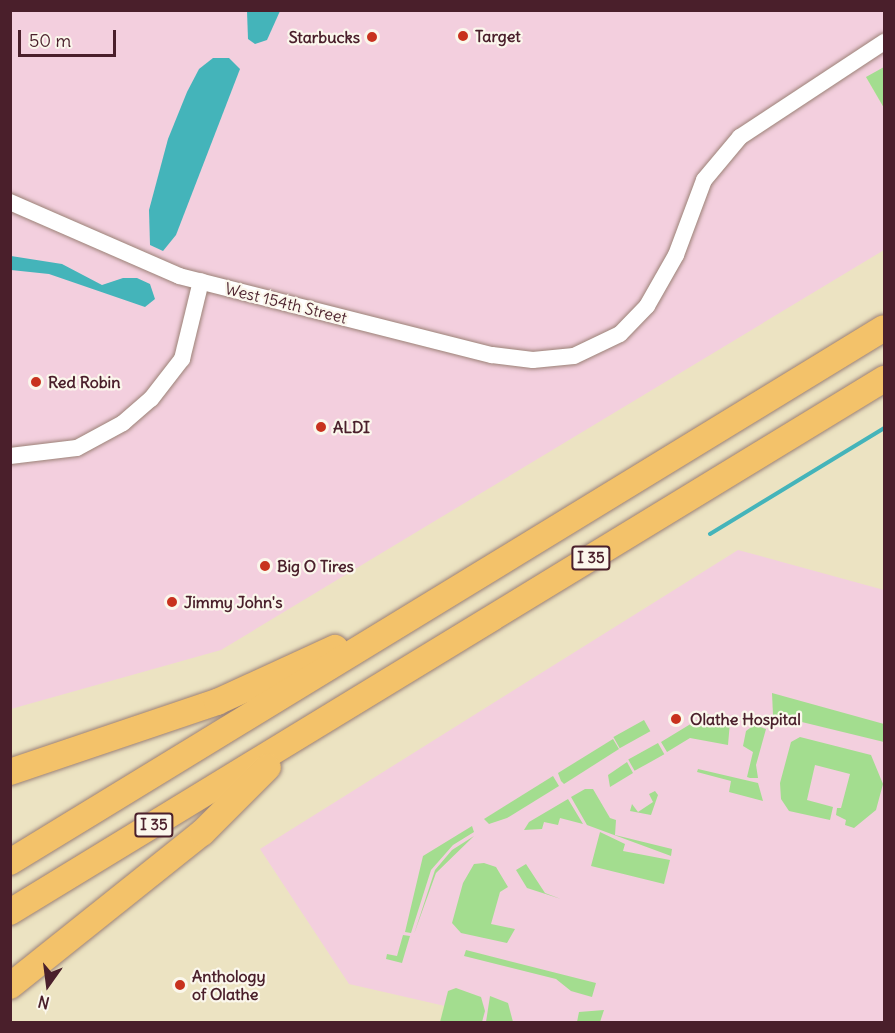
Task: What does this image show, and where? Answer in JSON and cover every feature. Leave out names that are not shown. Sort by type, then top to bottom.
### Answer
[{"type":"highway","name":"I 35","points":[[10,862],[885,328]]},
{"type":"highway","name":"I 35","points":[[10,912],[885,379]]},
{"type":"highway","points":[[10,772],[217,702],[441,599]]},
{"type":"highway","points":[[10,986],[202,833],[298,737]]},
{"type":"street","name":"West 154th Street","points":[[10,202],[155,267],[201,281],[492,355],[533,360],[574,356],[620,334],[647,306],[676,255],[704,180],[740,137],[885,42]]},
{"type":"street","points":[[10,456],[77,448],[123,423],[151,399],[182,359],[201,281]]},
{"type":"shaded area","points":[[11,11],[884,11],[884,75],[866,77],[884,108],[884,250],[221,650],[11,709]]},
{"type":"shaded area","name":"Olathe Hospital","points":[[738,550],[884,590],[884,1022],[441,1022],[445,1006],[349,984],[260,849]]},
{"type":"green space","points":[[884,67],[884,108],[866,77]]},
{"type":"green space","points":[[772,693],[884,724],[884,742],[773,715]]},
{"type":"green space","points":[[707,714],[730,722],[728,745],[690,738],[667,752],[661,742]]},
{"type":"green space","points":[[644,720],[650,731],[620,748],[613,737]]},
{"type":"green space","points":[[754,725],[766,729],[756,765],[758,778],[750,778],[747,777],[753,752],[743,746],[746,731]]},
{"type":"green space","points":[[800,737],[871,755],[883,784],[876,810],[854,828],[845,825],[846,820],[836,815],[837,808],[841,808],[850,774],[815,765],[807,800],[833,807],[830,820],[789,811],[781,799],[780,783],[791,742]]},
{"type":"green space","points":[[613,739],[619,749],[564,784],[561,781],[558,773]]},
{"type":"green space","points":[[658,743],[664,754],[635,771],[628,759]]},
{"type":"green space","points":[[627,762],[633,773],[610,787],[608,775]]},
{"type":"green space","points":[[698,769],[758,783],[763,801],[729,792],[731,781],[697,772]]},
{"type":"green space","points":[[553,776],[559,786],[507,818],[489,824],[484,819]]},
{"type":"green space","points":[[585,789],[593,789],[610,818],[616,820],[615,835],[672,849],[671,856],[587,825],[571,797]]},
{"type":"green space","points":[[655,791],[658,795],[651,815],[630,811],[632,804],[638,812],[653,802],[649,794]]},
{"type":"green space","points":[[568,799],[583,824],[560,818],[558,825],[544,822],[542,829],[524,830],[529,822]]},
{"type":"green space","points":[[472,826],[474,832],[453,845],[431,870],[411,933],[405,932],[423,856]]},
{"type":"green space","points":[[600,832],[625,844],[623,851],[670,860],[664,884],[591,866]]},
{"type":"green space","points":[[474,836],[436,873],[414,934],[435,870],[452,850]]},
{"type":"green space","points":[[484,863],[496,867],[508,887],[500,892],[491,924],[515,929],[507,943],[461,933],[452,923],[463,883],[474,864]]},
{"type":"green space","points":[[526,864],[545,893],[561,899],[527,888],[516,870]]},
{"type":"green space","points":[[403,935],[410,936],[402,963],[386,959],[387,954],[397,956]]},
{"type":"green space","points":[[466,950],[596,983],[592,997],[571,991],[556,979],[464,956]]},
{"type":"green space","points":[[456,988],[481,997],[485,1011],[482,1022],[440,1022],[448,991]]},
{"type":"green space","points":[[490,996],[508,1003],[513,1022],[486,1022]]},
{"type":"green space","points":[[604,1010],[600,1022],[577,1022],[579,1012]]},
{"type":"water","points":[[247,11],[280,11],[267,40],[255,44],[248,39]]},
{"type":"water","points":[[213,58],[229,58],[240,69],[176,235],[163,251],[150,245],[149,210],[168,139],[187,92],[199,69]]},
{"type":"water","points":[[11,256],[62,264],[102,285],[123,278],[137,278],[150,284],[155,299],[145,307],[49,274],[11,270]]},
{"type":"waterway","points":[[710,534],[884,428]]},
{"type":"place","name":"Target","points":[[463,36]]},
{"type":"place","name":"Starbucks","points":[[372,37]]},
{"type":"place","name":"Red Robin","points":[[36,382]]},
{"type":"place","name":"ALDI","points":[[321,427]]},
{"type":"place","name":"Big O Tires","points":[[265,566]]},
{"type":"place","name":"Jimmy John's","points":[[172,602]]},
{"type":"place","name":"Olathe Hospital","points":[[676,719]]},
{"type":"place","name":"Anthology of Olathe","points":[[180,985]]}]
